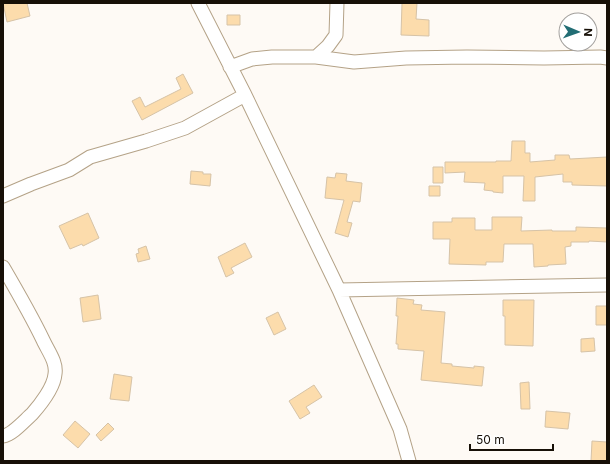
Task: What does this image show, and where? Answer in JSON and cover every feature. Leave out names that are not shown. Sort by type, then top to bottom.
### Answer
[{"type":"street","points":[[198,3],[245,95],[339,290],[400,429],[409,461]]},
{"type":"street","points":[[337,3],[336,35],[338,50],[342,60]]},
{"type":"street","points":[[316,57],[328,46],[336,35]]},
{"type":"street","points":[[230,67],[252,59],[272,57],[316,57],[354,62],[406,58],[467,57],[607,58]]},
{"type":"street","points":[[3,196],[69,170],[90,157],[185,128],[245,95]]},
{"type":"street","points":[[3,267],[31,316],[55,364],[55,375],[52,385],[39,407],[19,426],[6,436],[3,436]]},
{"type":"street","points":[[339,290],[607,285]]},
{"type":"building","points":[[3,3],[27,3],[30,16],[7,22]]},
{"type":"building","points":[[402,3],[417,3],[416,19],[429,20],[429,36],[401,35]]},
{"type":"building","points":[[227,15],[240,15],[240,25],[227,25]]},
{"type":"building","points":[[183,74],[193,93],[142,120],[132,101],[140,97],[145,107],[181,89],[176,78]]},
{"type":"building","points":[[512,141],[525,141],[525,153],[530,153],[530,162],[555,160],[555,155],[569,155],[570,159],[607,157],[607,186],[572,185],[572,182],[563,182],[563,174],[535,177],[535,201],[523,201],[524,176],[503,176],[503,193],[484,190],[485,183],[464,182],[465,172],[445,173],[445,162],[511,161]]},
{"type":"building","points":[[433,167],[443,167],[443,183],[433,183]]},
{"type":"building","points":[[191,171],[211,174],[210,186],[190,184]]},
{"type":"building","points":[[336,173],[347,174],[346,181],[362,183],[360,202],[353,201],[347,222],[352,223],[348,237],[335,233],[344,200],[325,198],[327,177],[335,178]]},
{"type":"building","points":[[429,186],[440,186],[440,196],[429,196]]},
{"type":"building","points":[[88,213],[99,238],[83,246],[82,244],[70,249],[59,226]]},
{"type":"building","points":[[492,217],[522,217],[521,231],[576,231],[576,227],[607,228],[607,242],[571,242],[571,246],[565,247],[566,264],[534,267],[533,244],[504,244],[503,262],[486,262],[486,265],[449,264],[450,239],[433,239],[433,222],[452,222],[452,218],[475,218],[475,230],[492,230]]},
{"type":"building","points":[[245,243],[252,257],[231,268],[234,273],[226,277],[218,257]]},
{"type":"building","points":[[146,246],[150,259],[138,262],[136,254],[139,253],[138,249]]},
{"type":"building","points":[[98,295],[101,319],[83,322],[80,298]]},
{"type":"building","points":[[397,298],[414,300],[413,304],[422,305],[421,310],[445,312],[441,363],[452,364],[452,366],[474,368],[474,366],[484,367],[482,386],[421,380],[424,351],[398,349],[398,344],[396,344],[398,316],[396,316]]},
{"type":"building","points":[[503,300],[534,300],[533,346],[505,345],[505,316],[503,316]]},
{"type":"building","points":[[596,306],[607,306],[607,325],[596,325]]},
{"type":"building","points":[[278,312],[286,329],[274,335],[266,318]]},
{"type":"building","points":[[594,338],[595,351],[581,352],[581,339]]},
{"type":"building","points":[[114,374],[132,377],[129,401],[110,399]]},
{"type":"building","points":[[529,382],[530,409],[521,409],[520,383]]},
{"type":"building","points":[[314,385],[322,397],[306,407],[310,413],[300,419],[289,401]]},
{"type":"building","points":[[546,411],[570,413],[568,429],[545,427]]},
{"type":"building","points":[[75,421],[90,434],[78,448],[63,435]]},
{"type":"building","points":[[108,423],[114,429],[101,441],[96,435]]},
{"type":"building","points":[[592,441],[607,442],[607,461],[591,461]]}]
